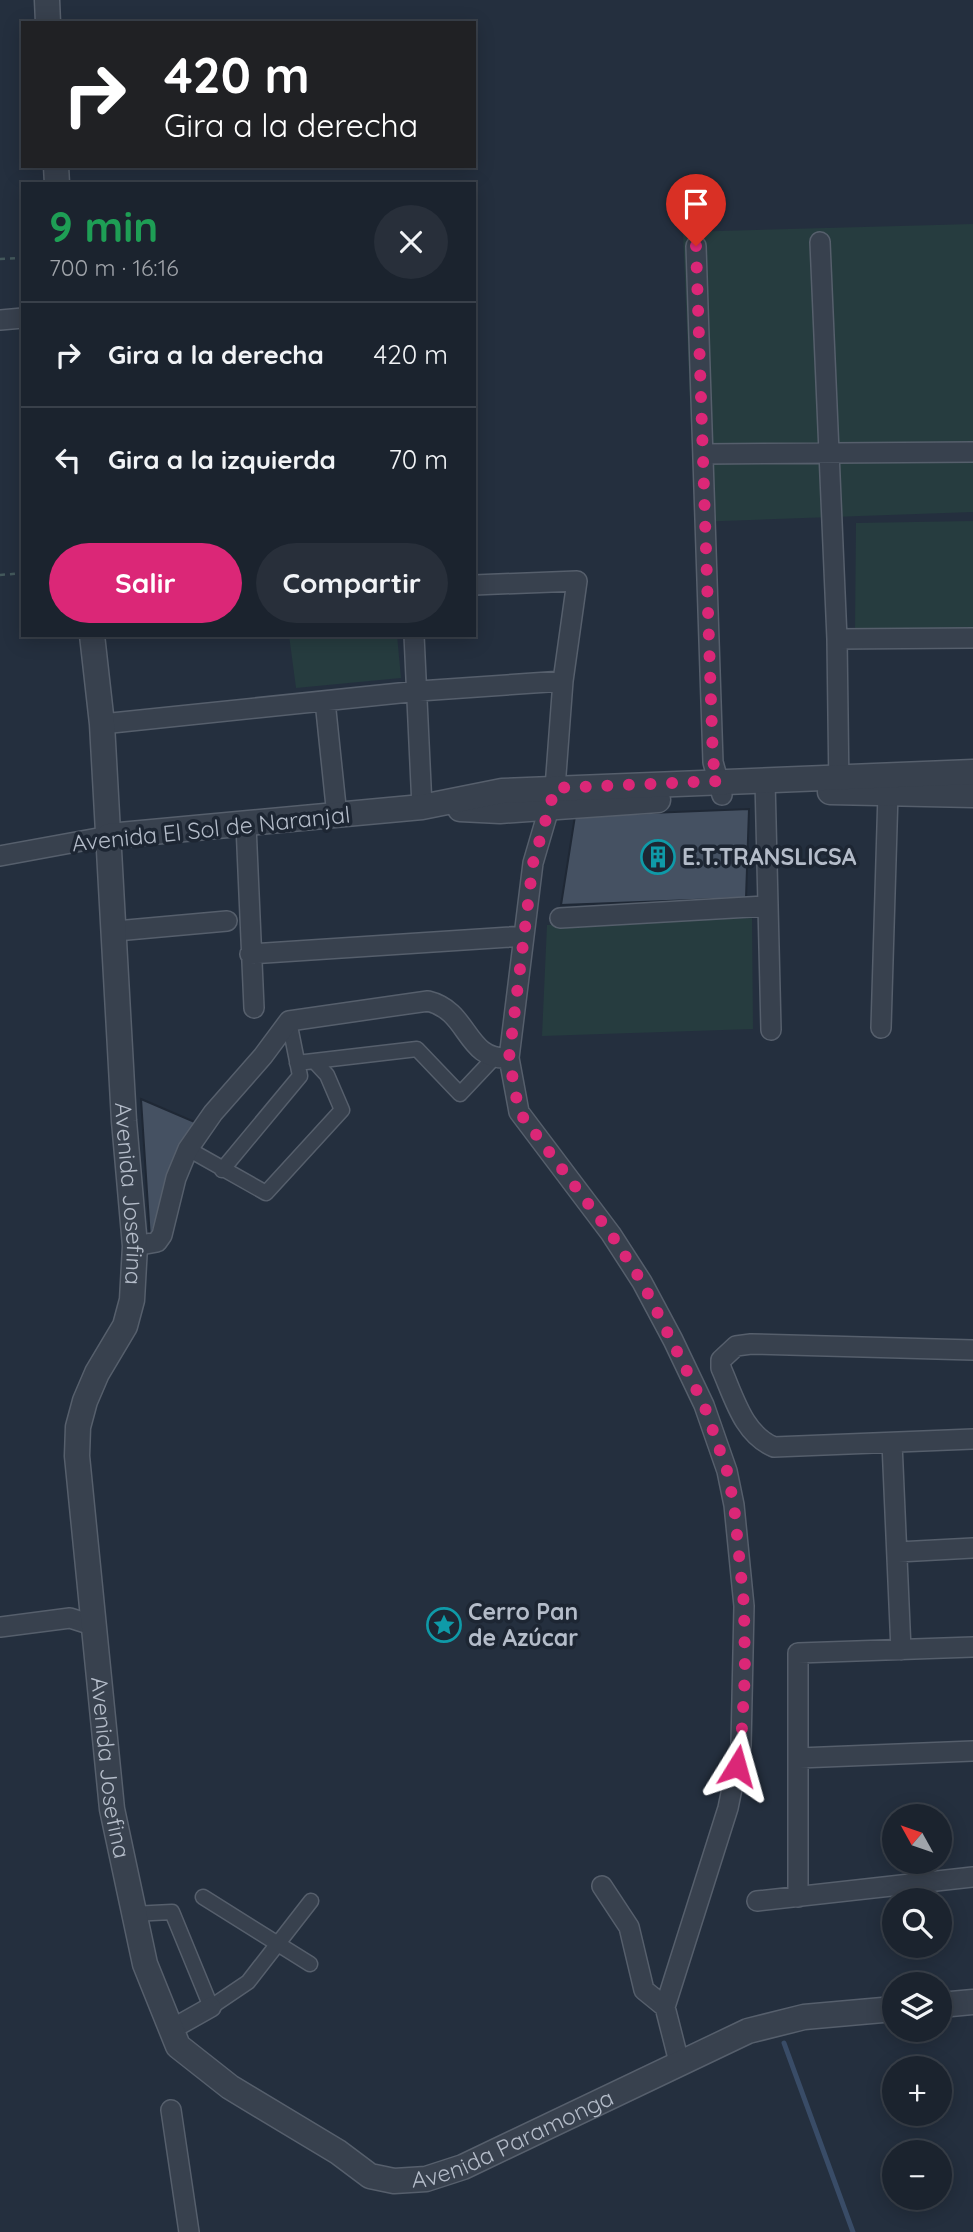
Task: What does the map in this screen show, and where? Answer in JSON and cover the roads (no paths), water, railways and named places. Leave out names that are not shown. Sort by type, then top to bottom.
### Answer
[{"type":"street","points":[[47,0],[48,21]]},
{"type":"street","points":[[820,242],[838,639],[840,784]]},
{"type":"street","points":[[696,246],[713,762],[720,788]]},
{"type":"street","points":[[0,320],[21,318]]},
{"type":"street","points":[[703,454],[973,452]]},
{"type":"street","points":[[476,585],[577,581],[563,681],[553,797],[533,863],[524,936],[501,1058],[519,1112],[611,1234],[673,1339],[704,1405],[727,1471],[734,1505],[744,1605],[741,1745],[728,1808],[665,2007],[679,2062]]},
{"type":"street","name":"Avenida Josefina","points":[[92,637],[102,724],[116,931],[124,1121],[135,1246],[132,1300],[125,1326],[89,1392],[77,1442],[112,1809],[132,1914],[145,1964],[167,2025]]},
{"type":"street","points":[[414,637],[419,691],[422,807]]},
{"type":"street","points":[[838,639],[973,638]]},
{"type":"street","points":[[102,724],[419,691],[563,681]]},
{"type":"street","points":[[325,701],[337,816]]},
{"type":"street","name":"Avenida El Sol de Naranjal","points":[[0,856],[109,836],[422,807],[502,791],[553,797],[840,784],[973,772]]},
{"type":"street","name":"Avenida El Sol de Naranjal","points":[[840,784],[888,793],[973,794]]},
{"type":"street","points":[[765,787],[771,1030]]},
{"type":"street","points":[[881,1028],[888,793]]},
{"type":"street","points":[[246,825],[254,1008]]},
{"type":"street","points":[[560,918],[766,905]]},
{"type":"street","points":[[116,931],[227,921]]},
{"type":"street","points":[[250,954],[524,936]]},
{"type":"street","points":[[135,1246],[151,1245],[162,1236],[176,1178],[188,1149],[213,1113],[263,1056],[289,1021],[428,1001],[441,1004],[451,1011],[483,1053],[501,1058]]},
{"type":"street","points":[[222,1170],[300,1076],[289,1021]]},
{"type":"street","points":[[297,1063],[417,1049],[460,1094],[501,1058]]},
{"type":"street","points":[[188,1149],[266,1193],[342,1110],[327,1075],[314,1060]]},
{"type":"street","points":[[973,1350],[751,1344],[736,1346],[721,1360],[739,1410],[750,1430],[762,1442],[774,1447],[973,1439]]},
{"type":"street","points":[[892,1443],[901,1650]]},
{"type":"street","points":[[898,1552],[973,1548]]},
{"type":"street","points":[[0,1627],[70,1618],[94,1626]]},
{"type":"street","points":[[797,1897],[798,1653],[973,1647]]},
{"type":"street","points":[[799,1758],[973,1751]]},
{"type":"street","points":[[757,1901],[973,1877]]},
{"type":"street","points":[[602,1886],[629,1927],[644,1990],[665,2007]]},
{"type":"street","points":[[203,1897],[310,1964]]},
{"type":"street","points":[[167,2025],[179,2025],[248,1982],[311,1901]]},
{"type":"street","points":[[132,1914],[172,1912],[211,2007]]},
{"type":"street","points":[[952,2003],[973,2002]]},
{"type":"street","name":"Avenida Paramonga","points":[[167,2025],[178,2046],[230,2087],[338,2152],[370,2176],[394,2181],[426,2179],[463,2168],[748,2031],[782,2021],[882,2010]]},
{"type":"street","points":[[171,2109],[189,2232]]},
{"type":"waterway","points":[[784,2043],[853,2232]]},
{"type":"place","name":"E.T.TRANSLICSA","points":[[658,857]]},
{"type":"place","name":"Cerro Pan de Azúcar","points":[[444,1625]]}]
